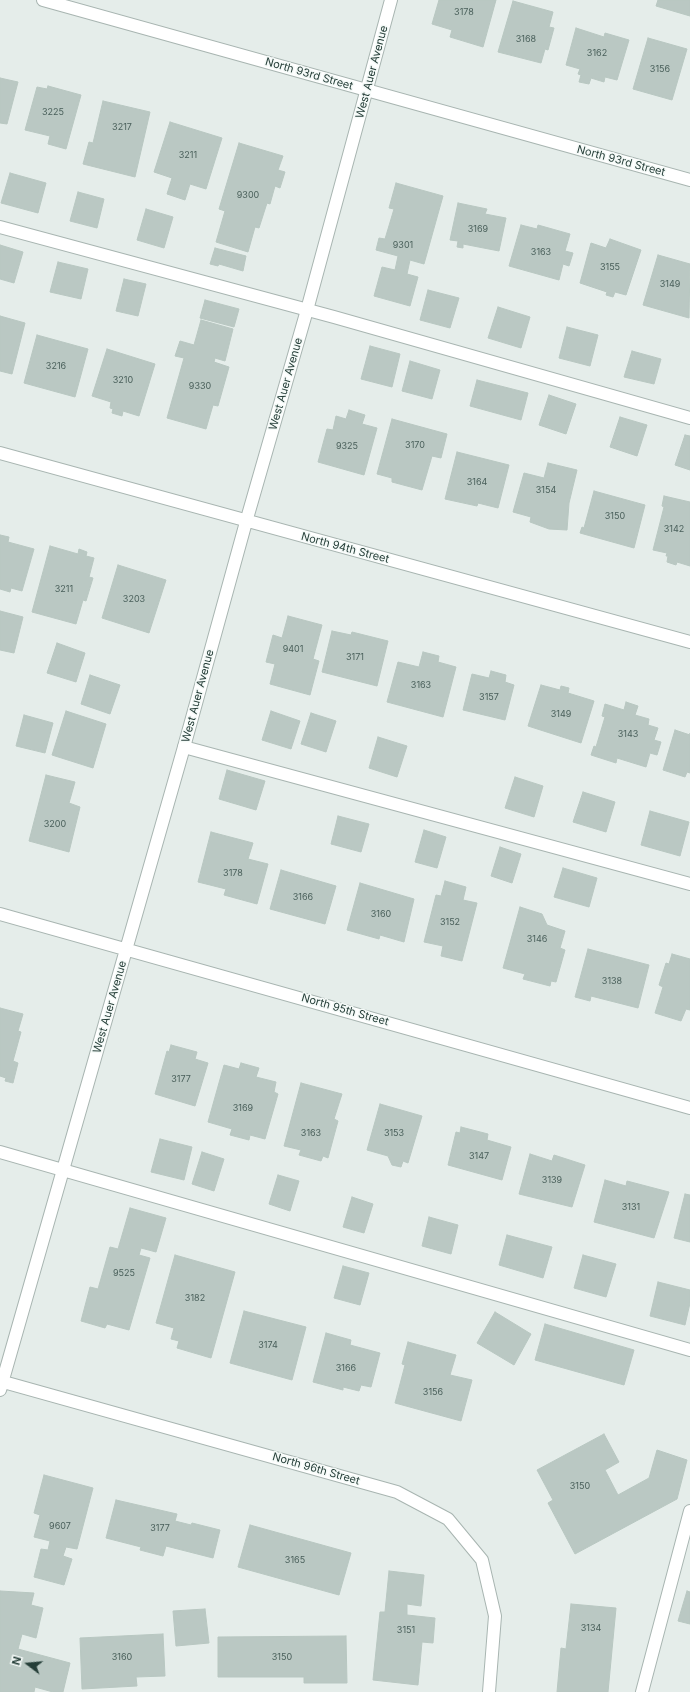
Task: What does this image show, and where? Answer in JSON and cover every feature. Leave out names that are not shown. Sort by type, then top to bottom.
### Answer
[{"type":"street","name":"North 93rd Street","points":[[43,0],[690,180]]},
{"type":"street","name":"West Auer Avenue","points":[[1,1384],[184,747],[246,522],[307,310],[391,0]]},
{"type":"street","points":[[0,227],[307,310],[690,418]]},
{"type":"street","name":"North 94th Street","points":[[0,454],[690,642]]},
{"type":"street","points":[[184,747],[690,884]]},
{"type":"street","name":"North 95th Street","points":[[0,914],[690,1108]]},
{"type":"street","points":[[0,1152],[690,1350]]},
{"type":"street","name":"North 96th Street","points":[[1,1384],[397,1492],[448,1519],[482,1560],[496,1616],[489,1692]]},
{"type":"street","points":[[642,1692],[690,1511]]},
{"type":"building","points":[[439,0],[496,0],[483,47],[450,37],[452,30],[432,24]]},
{"type":"building","points":[[658,0],[690,0],[690,16],[656,6]]},
{"type":"building","points":[[513,1],[553,12],[549,27],[554,28],[548,50],[545,49],[541,63],[498,52]]},
{"type":"building","points":[[576,28],[604,37],[605,33],[629,40],[617,80],[605,77],[604,82],[591,78],[589,84],[579,82],[581,75],[578,74],[580,69],[566,65]]},
{"type":"building","points":[[648,38],[687,49],[672,100],[633,89]]},
{"type":"building","points":[[0,78],[18,82],[7,124],[0,123]]},
{"type":"building","points":[[48,86],[81,95],[66,149],[48,144],[50,136],[25,130],[37,87],[47,89]]},
{"type":"building","points":[[103,101],[150,112],[135,177],[83,164],[89,142],[93,143]]},
{"type":"building","points":[[170,122],[222,138],[206,189],[190,184],[185,200],[167,194],[172,178],[154,172]]},
{"type":"building","points":[[239,143],[283,156],[278,170],[285,172],[280,188],[275,186],[270,204],[267,203],[259,228],[255,227],[248,252],[216,242],[225,211],[219,209]]},
{"type":"building","points":[[10,173],[46,183],[38,213],[1,203]]},
{"type":"building","points":[[396,183],[443,196],[424,264],[410,260],[407,274],[418,277],[410,306],[374,296],[382,267],[395,270],[398,256],[376,250],[379,238],[385,239],[394,209],[389,208]]},
{"type":"building","points":[[78,192],[104,199],[97,228],[70,221]]},
{"type":"building","points":[[458,203],[487,209],[485,214],[506,218],[499,251],[463,244],[463,248],[457,247],[458,241],[450,240]]},
{"type":"building","points":[[146,209],[173,217],[164,248],[137,240]]},
{"type":"building","points":[[521,225],[537,229],[538,225],[570,234],[565,251],[573,253],[569,266],[563,264],[559,280],[509,266]]},
{"type":"building","points":[[610,239],[641,250],[626,295],[615,292],[613,297],[606,295],[607,292],[580,283],[591,243],[606,248]]},
{"type":"building","points":[[0,245],[23,252],[14,283],[0,279]]},
{"type":"building","points":[[215,248],[246,256],[243,271],[219,264],[218,266],[210,264]]},
{"type":"building","points":[[658,255],[690,264],[689,318],[643,305]]},
{"type":"building","points":[[58,262],[88,269],[81,299],[50,292]]},
{"type":"building","points":[[124,279],[146,284],[138,316],[116,311]]},
{"type":"building","points":[[428,290],[459,298],[450,328],[420,320]]},
{"type":"building","points":[[205,300],[239,309],[234,327],[200,318]]},
{"type":"building","points":[[498,307],[530,317],[521,348],[488,338]]},
{"type":"building","points":[[0,316],[25,323],[12,374],[0,371]]},
{"type":"building","points":[[201,320],[233,329],[225,361],[215,358],[214,362],[229,367],[218,406],[213,405],[206,429],[167,418],[184,358],[175,356],[180,341],[194,345]]},
{"type":"building","points":[[567,327],[598,335],[590,366],[559,358]]},
{"type":"building","points":[[37,335],[88,349],[75,397],[24,383]]},
{"type":"building","points":[[370,346],[400,354],[392,387],[361,379]]},
{"type":"building","points":[[107,349],[155,364],[139,416],[123,411],[122,416],[112,413],[113,409],[110,408],[111,402],[92,396]]},
{"type":"building","points":[[632,351],[661,359],[654,384],[624,377]]},
{"type":"building","points":[[410,361],[440,370],[432,399],[402,391]]},
{"type":"building","points":[[477,380],[528,393],[521,420],[470,406]]},
{"type":"building","points":[[549,395],[576,404],[566,434],[539,425]]},
{"type":"building","points":[[349,410],[365,415],[362,424],[377,428],[364,475],[318,462],[327,429],[333,430],[336,416],[346,419]]},
{"type":"building","points":[[620,417],[647,425],[637,456],[610,447]]},
{"type":"building","points":[[392,419],[447,434],[441,458],[432,456],[422,490],[392,482],[392,478],[377,474]]},
{"type":"building","points":[[685,435],[690,436],[690,470],[675,465]]},
{"type":"building","points":[[457,452],[509,465],[498,508],[478,503],[477,506],[445,499]]},
{"type":"building","points":[[548,463],[577,470],[569,503],[567,530],[549,529],[530,522],[531,517],[513,512],[524,473],[544,478]]},
{"type":"building","points":[[594,491],[645,505],[634,548],[580,533],[582,527],[584,528]]},
{"type":"building","points":[[664,496],[690,502],[690,566],[677,562],[676,565],[667,562],[667,553],[653,550],[664,507],[662,506]]},
{"type":"building","points":[[0,535],[9,537],[8,542],[34,549],[22,591],[11,588],[10,592],[0,589]]},
{"type":"building","points":[[50,546],[78,554],[79,549],[87,552],[86,556],[94,558],[89,577],[93,578],[86,601],[83,600],[76,624],[32,612]]},
{"type":"building","points":[[118,565],[166,580],[149,633],[102,618]]},
{"type":"building","points":[[0,611],[23,617],[14,653],[0,650]]},
{"type":"building","points":[[288,616],[322,625],[313,659],[319,661],[310,695],[270,684],[275,664],[266,662],[273,635],[282,638]]},
{"type":"building","points":[[332,631],[351,635],[352,632],[388,641],[377,686],[322,672]]},
{"type":"building","points":[[57,643],[85,653],[76,682],[47,673]]},
{"type":"building","points":[[423,652],[439,656],[438,662],[456,667],[443,717],[387,702],[398,662],[419,667]]},
{"type":"building","points":[[491,671],[506,675],[505,682],[514,685],[505,720],[463,710],[472,674],[489,678]]},
{"type":"building","points":[[90,675],[120,685],[110,714],[81,704]]},
{"type":"building","points":[[541,685],[560,690],[561,686],[569,688],[568,693],[594,701],[581,743],[528,726]]},
{"type":"building","points":[[626,702],[638,706],[635,715],[649,719],[648,725],[658,728],[654,740],[661,742],[657,755],[650,753],[646,767],[617,758],[616,763],[591,755],[594,746],[596,747],[605,717],[602,716],[605,704],[624,710]]},
{"type":"building","points":[[66,711],[106,724],[93,768],[52,755]]},
{"type":"building","points":[[271,711],[300,721],[291,749],[262,740]]},
{"type":"building","points":[[311,713],[336,721],[326,752],[301,744]]},
{"type":"building","points":[[24,715],[53,723],[45,753],[16,746]]},
{"type":"building","points":[[675,730],[690,735],[690,773],[687,772],[685,777],[663,770]]},
{"type":"building","points":[[378,737],[407,746],[397,777],[369,768]]},
{"type":"building","points":[[227,770],[265,781],[256,810],[219,799]]},
{"type":"building","points":[[46,775],[75,782],[69,803],[80,807],[69,852],[29,841]]},
{"type":"building","points":[[515,777],[543,786],[534,817],[505,808]]},
{"type":"building","points":[[583,792],[615,802],[606,832],[573,822]]},
{"type":"building","points":[[650,811],[689,822],[680,856],[641,845]]},
{"type":"building","points":[[338,816],[369,824],[361,852],[331,844]]},
{"type":"building","points":[[424,830],[446,837],[437,868],[415,862]]},
{"type":"building","points":[[211,832],[253,843],[248,859],[268,864],[257,904],[224,895],[226,889],[198,882]]},
{"type":"building","points":[[500,847],[521,854],[512,883],[491,876]]},
{"type":"building","points":[[563,868],[597,878],[589,907],[554,897]]},
{"type":"building","points":[[281,870],[336,886],[325,924],[270,909]]},
{"type":"building","points":[[445,881],[466,887],[463,900],[477,903],[462,961],[441,956],[443,946],[424,942],[436,895],[441,896]]},
{"type":"building","points":[[360,883],[414,899],[404,942],[380,935],[379,939],[347,930]]},
{"type":"building","points":[[520,907],[542,914],[547,925],[565,931],[560,948],[565,950],[556,982],[551,981],[550,986],[523,979],[525,974],[503,968]]},
{"type":"building","points":[[588,949],[649,965],[638,1008],[591,996],[590,1001],[575,997]]},
{"type":"building","points":[[672,954],[690,959],[690,1010],[686,1009],[681,1021],[655,1013],[663,987],[659,985],[666,963],[669,964]]},
{"type":"building","points":[[0,1008],[23,1014],[18,1031],[21,1032],[13,1061],[18,1063],[13,1083],[5,1081],[6,1078],[0,1076]]},
{"type":"building","points":[[171,1045],[197,1052],[195,1059],[208,1063],[195,1106],[155,1094],[167,1051],[169,1052]]},
{"type":"building","points":[[241,1063],[259,1068],[256,1077],[276,1082],[274,1092],[278,1094],[265,1139],[250,1135],[249,1140],[230,1135],[232,1129],[208,1122],[224,1065],[239,1069]]},
{"type":"building","points":[[301,1083],[342,1094],[334,1119],[338,1121],[328,1158],[323,1156],[321,1161],[299,1155],[301,1150],[284,1146]]},
{"type":"building","points":[[380,1104],[422,1116],[408,1163],[403,1161],[401,1167],[392,1165],[388,1156],[367,1150]]},
{"type":"building","points":[[461,1127],[488,1134],[487,1140],[511,1147],[502,1180],[448,1165],[456,1132],[460,1133]]},
{"type":"building","points":[[160,1139],[192,1147],[184,1180],[151,1172]]},
{"type":"building","points":[[202,1152],[224,1159],[214,1191],[192,1184]]},
{"type":"building","points":[[530,1154],[552,1161],[554,1155],[585,1165],[572,1207],[519,1194]]},
{"type":"building","points":[[278,1175],[299,1181],[290,1211],[269,1204]]},
{"type":"building","points":[[605,1180],[626,1186],[627,1181],[669,1192],[654,1238],[594,1222]]},
{"type":"building","points":[[685,1194],[690,1195],[690,1242],[674,1238]]},
{"type":"building","points":[[352,1197],[373,1204],[364,1233],[343,1227]]},
{"type":"building","points":[[130,1208],[166,1218],[156,1252],[141,1248],[139,1255],[150,1258],[129,1330],[107,1324],[105,1328],[81,1321],[90,1287],[98,1289],[110,1247],[118,1249]]},
{"type":"building","points":[[429,1217],[458,1225],[451,1254],[422,1246]]},
{"type":"building","points":[[507,1235],[552,1247],[543,1278],[499,1265]]},
{"type":"building","points":[[175,1255],[235,1272],[211,1358],[177,1348],[179,1341],[171,1339],[174,1328],[156,1323]]},
{"type":"building","points":[[583,1255],[616,1264],[606,1297],[574,1288]]},
{"type":"building","points":[[343,1266],[369,1273],[360,1305],[334,1298]]},
{"type":"building","points":[[658,1282],[690,1290],[690,1303],[685,1325],[650,1316]]},
{"type":"building","points":[[244,1311],[306,1327],[292,1380],[230,1363]]},
{"type":"building","points":[[495,1312],[531,1334],[514,1365],[477,1343]]},
{"type":"building","points":[[545,1324],[634,1350],[624,1385],[535,1360]]},
{"type":"building","points":[[326,1333],[351,1340],[350,1345],[380,1353],[371,1387],[361,1385],[359,1391],[343,1387],[343,1390],[313,1382]]},
{"type":"building","points":[[408,1342],[456,1355],[450,1375],[472,1380],[461,1421],[395,1403],[405,1365],[402,1364]]},
{"type":"building","points":[[604,1434],[619,1462],[605,1470],[618,1495],[649,1478],[657,1450],[687,1460],[677,1499],[575,1554],[548,1503],[553,1500],[537,1470]]},
{"type":"building","points":[[44,1475],[93,1488],[77,1549],[66,1547],[63,1556],[72,1559],[64,1585],[34,1577],[41,1549],[48,1550],[50,1541],[34,1537],[40,1515],[34,1513]]},
{"type":"building","points":[[116,1500],[177,1514],[175,1521],[191,1525],[192,1523],[220,1530],[213,1558],[166,1546],[163,1556],[140,1550],[141,1547],[106,1538]]},
{"type":"building","points":[[250,1525],[351,1553],[339,1595],[238,1567]]},
{"type":"building","points":[[389,1571],[424,1575],[421,1606],[407,1604],[407,1615],[435,1618],[433,1643],[422,1642],[418,1685],[373,1680],[380,1612],[385,1612]]},
{"type":"building","points":[[0,1591],[34,1593],[31,1605],[43,1608],[36,1638],[22,1634],[18,1649],[70,1663],[63,1692],[53,1692],[35,1687],[34,1692],[0,1692]]},
{"type":"building","points":[[687,1591],[690,1592],[690,1624],[678,1621]]},
{"type":"building","points":[[571,1604],[616,1608],[608,1692],[557,1692],[561,1648],[566,1649]]},
{"type":"building","points":[[205,1609],[209,1643],[176,1646],[173,1611]]},
{"type":"building","points":[[163,1634],[165,1676],[136,1677],[137,1686],[82,1689],[80,1638]]},
{"type":"building","points":[[346,1636],[347,1683],[304,1683],[304,1677],[218,1677],[218,1637]]}]
